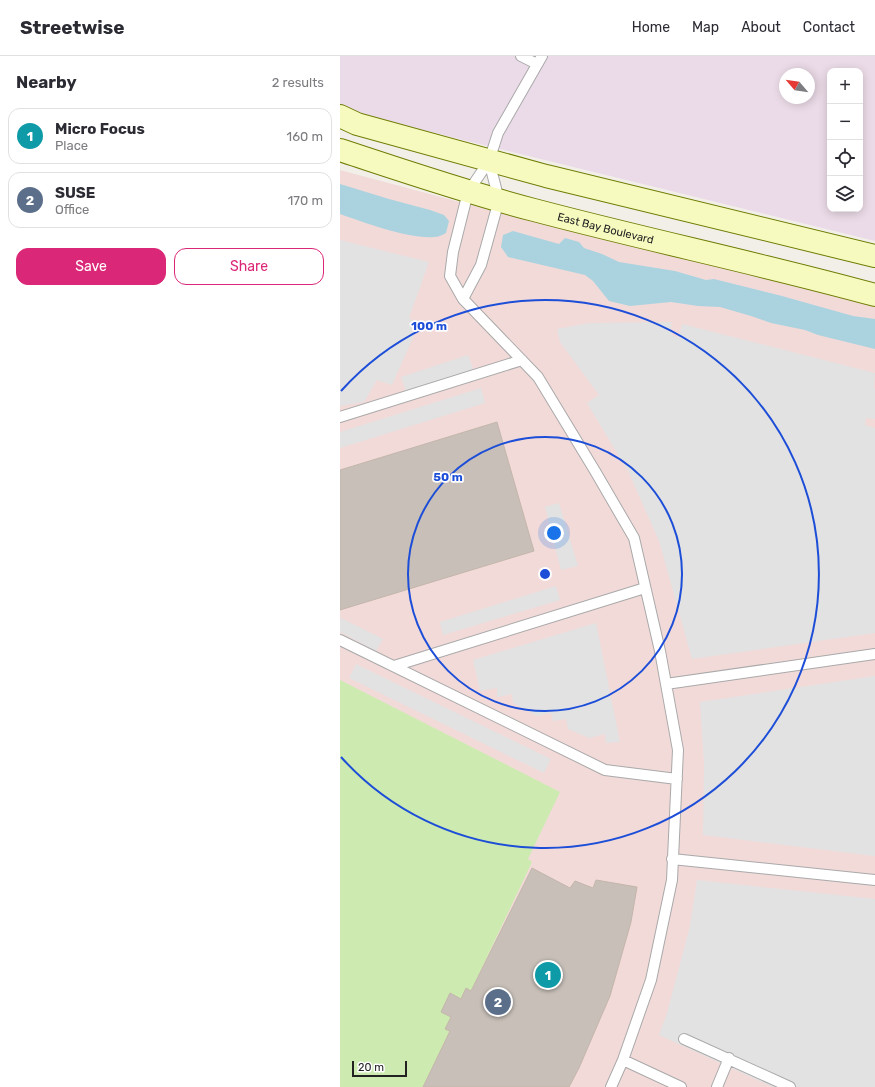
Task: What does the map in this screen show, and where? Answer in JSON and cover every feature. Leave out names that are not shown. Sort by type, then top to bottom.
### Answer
[{"type":"street","points":[[340,116],[358,124],[546,176],[875,256]]},
{"type":"street","name":"East Bay Boulevard","points":[[340,150],[468,192],[541,212],[814,278],[875,295]]},
{"type":"lane","points":[[521,56],[539,60],[498,133],[489,161],[468,192],[453,252],[450,276],[463,299],[538,376],[596,471],[634,538],[660,651],[678,750],[672,880],[651,980],[623,1060],[611,1087]]},
{"type":"lane","points":[[463,299],[481,265],[499,200],[489,161]]},
{"type":"lane","points":[[340,417],[522,360]]},
{"type":"lane","points":[[394,666],[645,588]]},
{"type":"lane","points":[[340,640],[605,770],[677,779]]},
{"type":"lane","points":[[666,684],[875,654]]},
{"type":"lane","points":[[672,859],[875,880]]},
{"type":"lane","points":[[684,1039],[729,1058],[790,1087]]},
{"type":"lane","points":[[717,1087],[729,1058]]},
{"type":"lane","points":[[623,1060],[682,1087]]},
{"type":"shaded area","points":[[340,56],[875,56],[875,241],[382,120],[358,113],[340,104]]},
{"type":"shaded area","points":[[340,170],[519,218],[875,305],[875,1087],[340,1087]]},
{"type":"shaded area","points":[[340,240],[429,262],[409,318],[419,324],[392,385],[377,380],[364,402],[340,406]]},
{"type":"shaded area","points":[[671,322],[672,336],[679,337],[682,324],[875,373],[875,419],[866,418],[865,425],[875,428],[875,633],[692,659],[659,541],[629,473],[587,403],[599,395],[560,342],[557,329],[590,323]]},
{"type":"shaded area","points":[[468,355],[473,369],[406,391],[401,377]]},
{"type":"shaded area","points":[[481,388],[485,403],[340,448],[340,432]]},
{"type":"shaded area","points":[[559,503],[578,566],[561,570],[545,507]]},
{"type":"shaded area","points":[[556,586],[560,600],[443,635],[440,622]]},
{"type":"shaded area","points":[[341,618],[383,639],[376,651],[340,632]]},
{"type":"shaded area","points":[[596,623],[620,742],[606,743],[605,734],[589,738],[568,729],[566,719],[553,721],[551,713],[537,716],[513,703],[512,694],[497,697],[497,688],[480,691],[473,660]]},
{"type":"shaded area","points":[[356,664],[551,759],[544,773],[349,678]]},
{"type":"shaded area","points":[[875,676],[875,856],[703,835],[704,763],[700,702]]},
{"type":"shaded area","points":[[697,880],[875,899],[875,1087],[773,1087],[659,1035],[667,1013],[690,926]]},
{"type":"green space","points":[[340,680],[560,792],[528,859],[532,862],[471,991],[466,988],[461,999],[450,993],[441,1012],[451,1017],[450,1031],[423,1087],[340,1087]]},
{"type":"water","points":[[340,184],[444,215],[449,221],[446,233],[436,237],[412,236],[387,230],[340,214]]},
{"type":"water","points":[[513,231],[559,244],[565,238],[579,242],[584,248],[619,262],[675,271],[706,280],[714,279],[853,316],[875,319],[875,349],[818,335],[805,330],[771,323],[720,307],[698,306],[671,302],[630,306],[609,301],[593,281],[585,275],[508,257],[501,247],[503,235]]},
{"type":"building","points":[[497,422],[534,551],[340,610],[340,470]]},
{"type":"building","points":[[532,868],[570,888],[575,881],[593,888],[596,880],[637,887],[631,922],[610,996],[579,1068],[569,1087],[423,1087],[450,1031],[445,1029],[451,1017],[441,1012],[450,993],[461,999],[466,988],[471,991]]},
{"type":"place","name":"Micro Focus","points":[[548,975]]},
{"type":"place","name":"SUSE","points":[[498,1002]]}]
